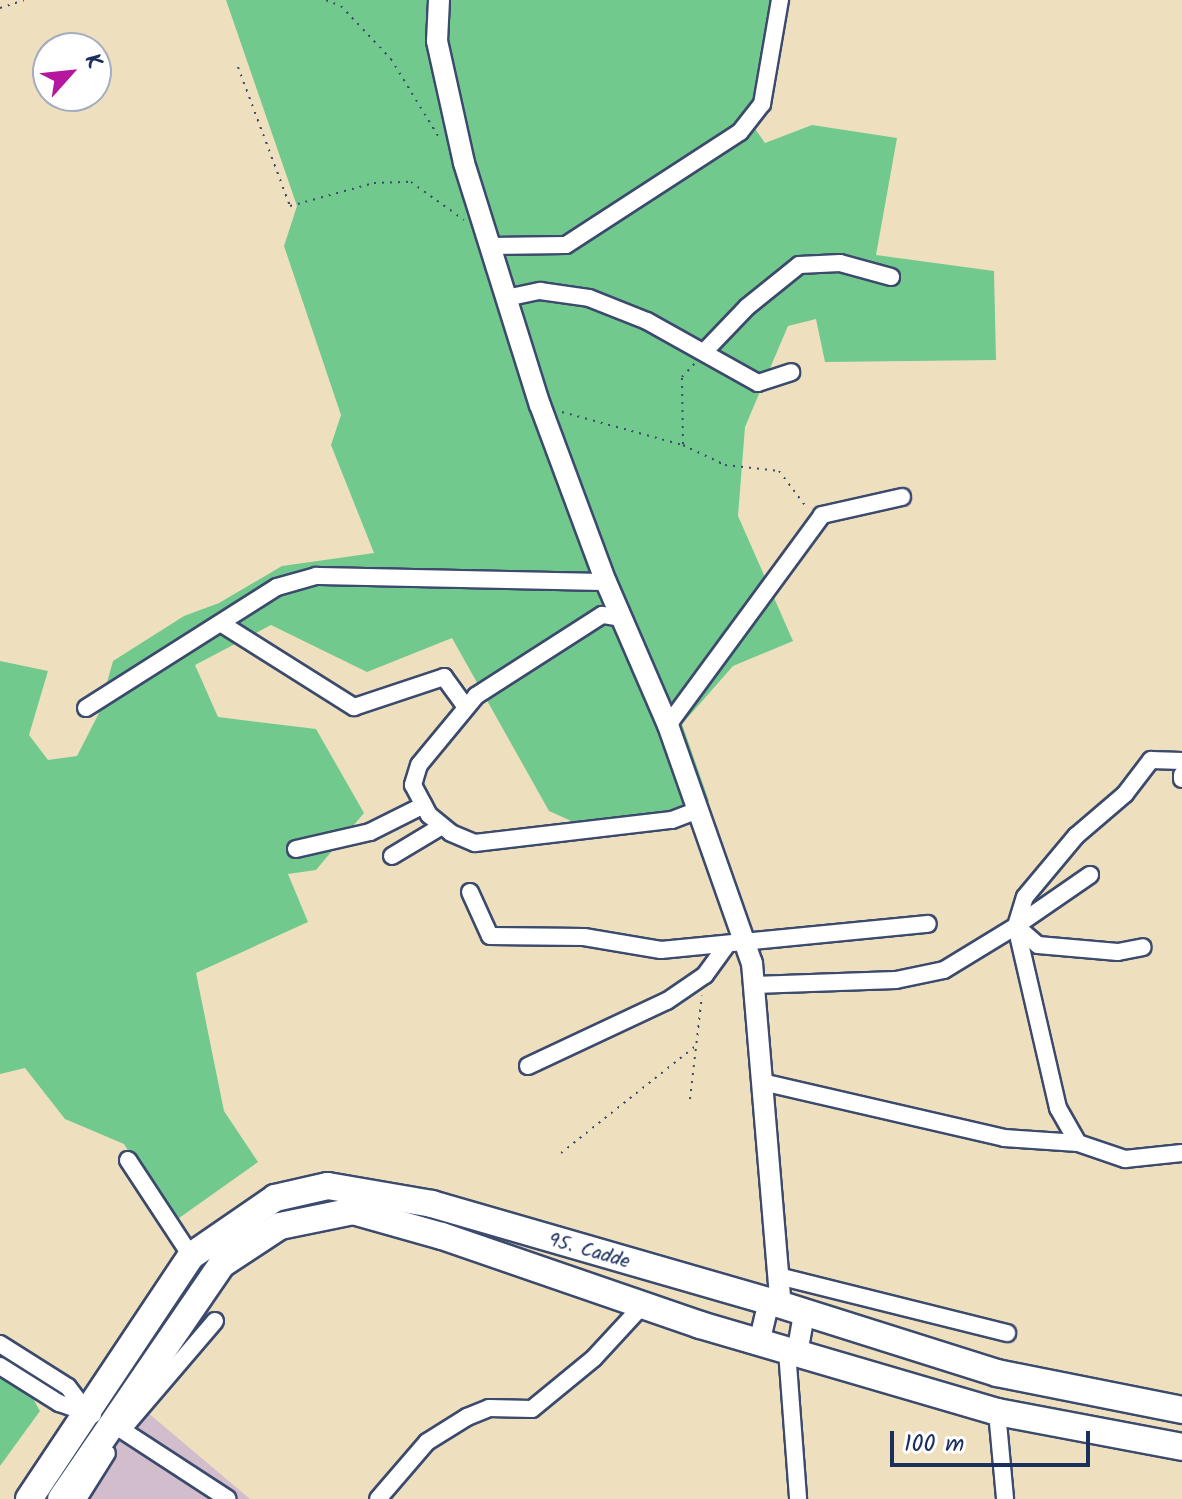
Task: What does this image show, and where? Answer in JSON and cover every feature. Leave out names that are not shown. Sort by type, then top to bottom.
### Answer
[{"type":"main road","name":"95. Cadde","points":[[106,1422],[191,1256],[275,1198],[302,1189],[358,1187],[785,1306],[997,1373],[1182,1410]]},
{"type":"main road","name":"95. Cadde","points":[[106,1422],[222,1264],[269,1232],[318,1214],[353,1211],[394,1220],[759,1343],[997,1412],[1182,1447]]},
{"type":"main road","points":[[29,1499],[106,1422]]},
{"type":"main road","points":[[61,1499],[106,1422]]},
{"type":"street","points":[[439,0],[437,41],[464,163],[540,405],[606,582],[668,725],[698,810],[736,945],[754,985],[792,1353],[798,1499]]},
{"type":"street","points":[[490,246],[566,245],[740,132],[762,104],[780,0]]},
{"type":"street","points":[[704,352],[747,307],[799,265],[840,263],[891,277]]},
{"type":"street","points":[[506,298],[540,291],[589,298],[647,321],[758,383],[791,372]]},
{"type":"street","points":[[668,725],[822,515],[902,497]]},
{"type":"street","points":[[86,708],[277,587],[316,576],[354,573],[606,582]]},
{"type":"street","points":[[622,618],[602,615],[465,706],[419,765],[413,785],[424,805],[442,826],[475,843],[672,820],[698,810]]},
{"type":"street","points":[[222,624],[354,707],[444,677],[465,706]]},
{"type":"street","points":[[1078,1143],[1058,1108],[1016,926],[1025,897],[1151,760],[1182,761]]},
{"type":"street","points":[[296,849],[370,832],[424,805]]},
{"type":"street","points":[[392,856],[442,826]]},
{"type":"street","points":[[754,985],[896,980],[944,970],[1090,875]]},
{"type":"street","points":[[470,892],[490,936],[584,937],[661,950],[928,924]]},
{"type":"street","points":[[1016,926],[1038,945],[1118,952],[1143,947]]},
{"type":"street","points":[[528,1066],[667,1001],[705,975],[736,945]]},
{"type":"street","points":[[762,1082],[1004,1138],[1078,1143],[1125,1159],[1182,1153]]},
{"type":"street","points":[[128,1160],[191,1256]]},
{"type":"street","points":[[782,1277],[1007,1333]]},
{"type":"street","points":[[378,1499],[427,1442],[467,1417],[489,1408],[532,1409],[594,1358],[642,1306]]},
{"type":"street","points":[[759,1343],[785,1306]]},
{"type":"street","points":[[78,1499],[106,1422],[215,1321]]},
{"type":"street","points":[[0,1344],[68,1387],[106,1422]]},
{"type":"street","points":[[0,1366],[59,1403],[106,1422],[228,1499]]},
{"type":"street","points":[[997,1412],[1005,1499]]},
{"type":"path","points":[[0,8],[24,0]]},
{"type":"path","points":[[326,0],[341,6],[391,59],[436,136],[464,163]]},
{"type":"path","points":[[238,67],[290,206],[374,183],[411,182],[468,223]]},
{"type":"path","points":[[683,445],[682,377],[704,352]]},
{"type":"path","points":[[540,405],[683,445],[725,465],[779,471],[796,488],[816,523]]},
{"type":"path","points":[[690,1099],[705,975]]},
{"type":"path","points":[[561,1153],[697,1045]]},
{"type":"shaded area","points":[[134,1401],[250,1499],[71,1499]]},
{"type":"green space","points":[[226,0],[785,0],[769,96],[744,113],[765,143],[812,125],[897,138],[876,255],[994,271],[996,360],[825,362],[816,319],[788,326],[745,427],[738,516],[793,641],[733,666],[682,724],[709,801],[669,813],[578,824],[549,811],[452,638],[367,672],[271,625],[195,665],[218,717],[316,729],[364,813],[316,870],[288,874],[308,922],[196,973],[224,1111],[258,1162],[172,1223],[124,1144],[65,1119],[25,1068],[0,1074],[0,661],[48,671],[29,735],[48,760],[77,756],[98,715],[113,661],[184,616],[219,603],[282,566],[374,553],[331,445],[341,415],[284,246],[297,206]]},
{"type":"green space","points":[[0,1377],[31,1395],[40,1411],[0,1466]]}]
